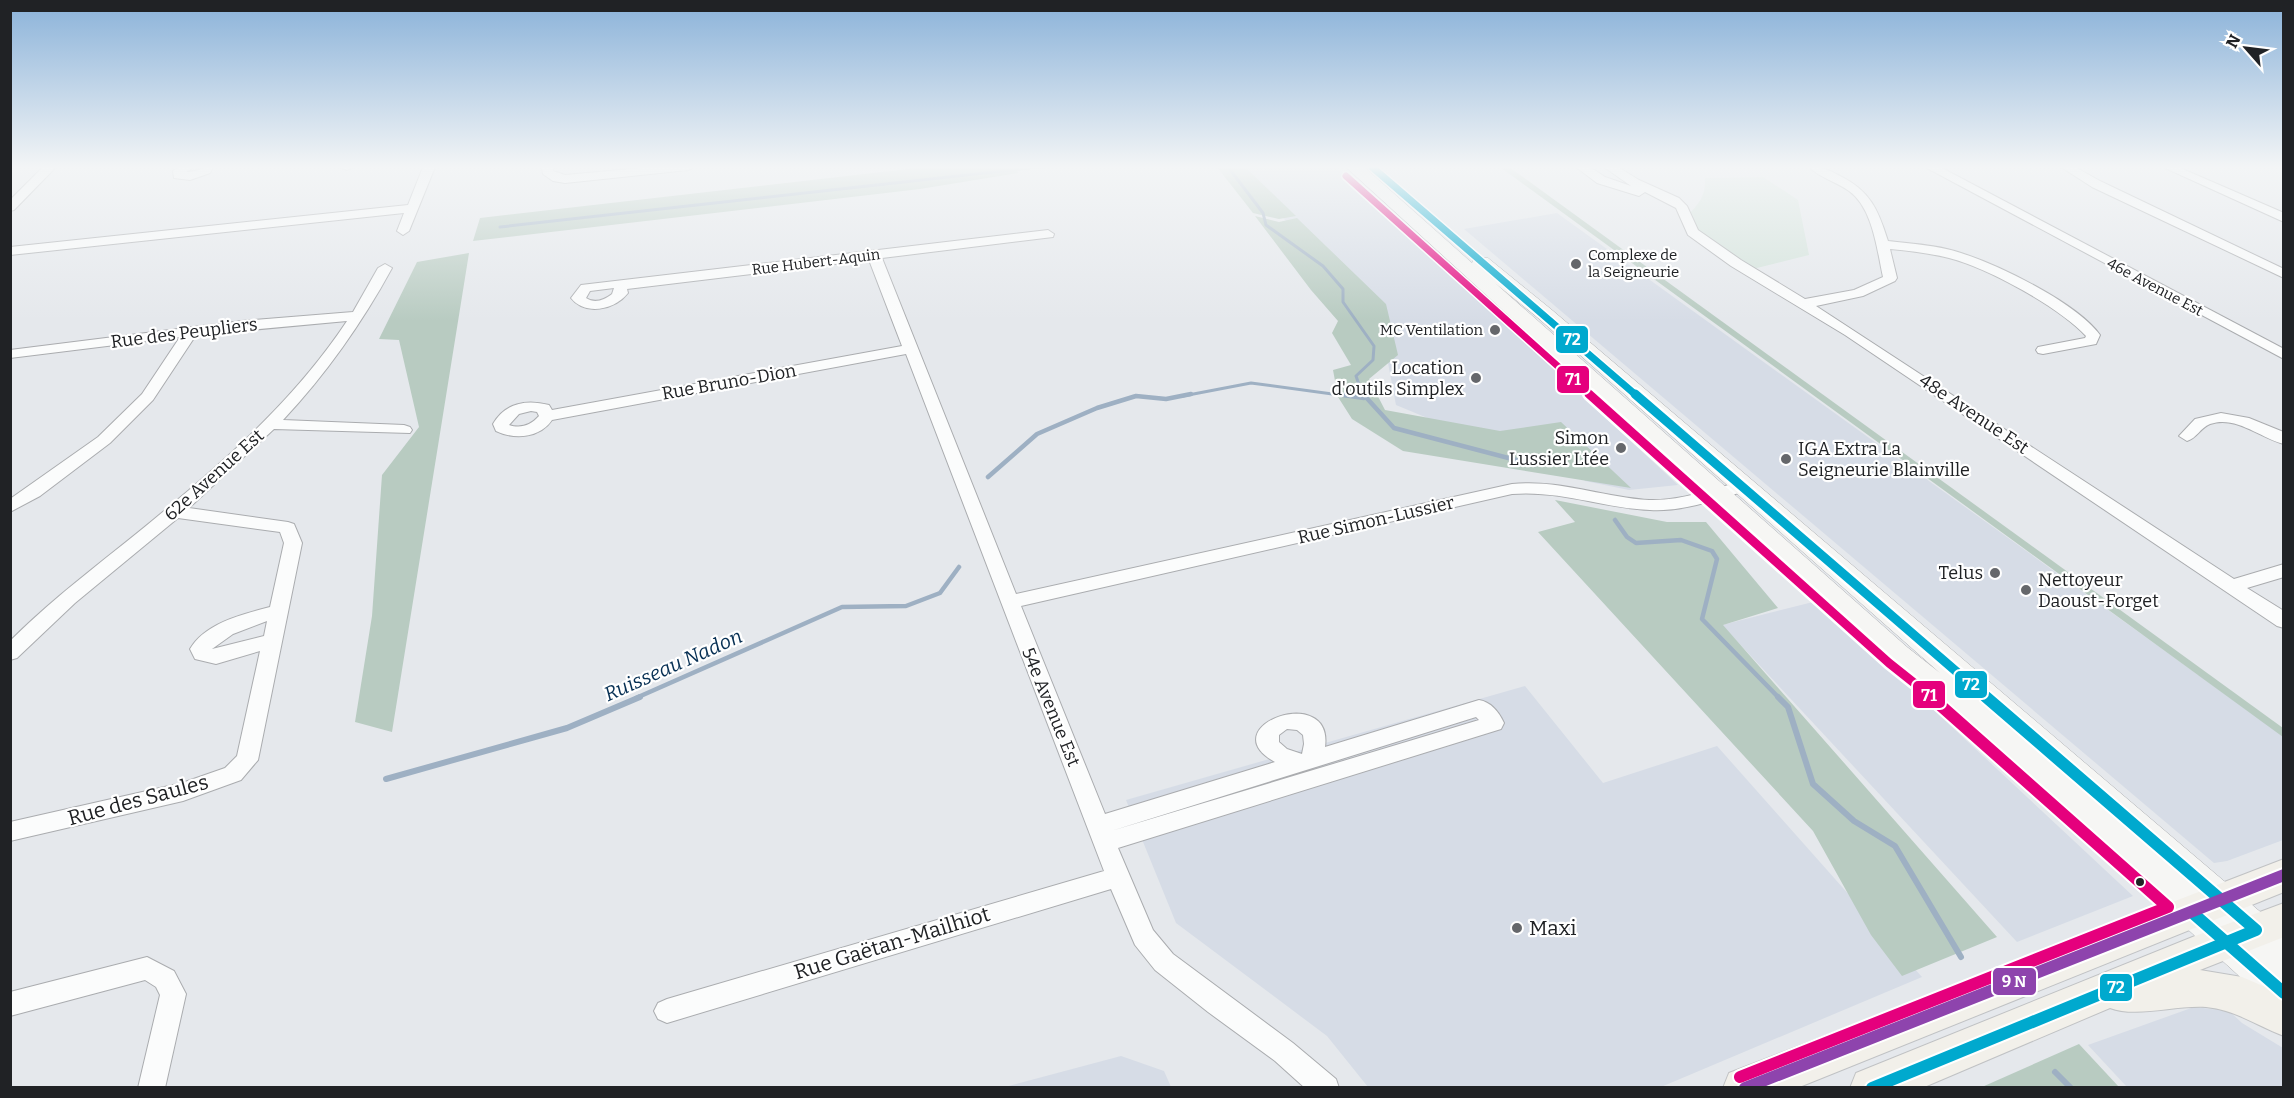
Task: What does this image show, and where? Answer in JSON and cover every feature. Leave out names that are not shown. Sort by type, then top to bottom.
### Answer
[{"type":"main road","points":[[1421,218],[1589,379],[1717,493],[1831,578]]},
{"type":"main road","points":[[1451,245],[1614,374],[1743,486],[1831,578],[1897,654],[2207,905],[2262,937],[2283,993]]},
{"type":"main road","points":[[1589,379],[1614,374]]},
{"type":"main road","points":[[1744,1088],[2283,875]]},
{"type":"main road","points":[[1871,1088],[2089,997],[2262,937]]},
{"type":"main road","points":[[2089,997],[2180,987],[2207,988],[2247,999],[2283,1017]]},
{"type":"street","points":[[10,251],[316,218]]},
{"type":"street","points":[[403,231],[408,218]]},
{"type":"street","name":"48e Avenue Est","points":[[1687,218],[1693,232],[1801,304],[1851,332],[2283,621]]},
{"type":"street","points":[[1801,304],[1848,296],[1880,285],[1890,278],[1882,244],[1873,218]]},
{"type":"street","name":"46e Avenue Est","points":[[2027,218],[2283,355]]},
{"type":"street","points":[[2167,218],[2283,274]]},
{"type":"street","name":"Rue Hubert-Aquin","points":[[620,286],[1048,234]]},
{"type":"street","points":[[1882,244],[1941,252],[1985,266],[2067,312],[2089,328],[2093,335],[2091,341],[2043,350]]},
{"type":"street","name":"54e Avenue Est","points":[[874,255],[1118,877],[1144,937],[1164,962],[1297,1062],[1326,1088]]},
{"type":"street","name":"62e Avenue Est","points":[[12,649],[73,594],[174,512],[270,424],[327,360],[358,316],[385,268]]},
{"type":"street","name":"Rue des Peupliers","points":[[10,354],[191,332],[358,316]]},
{"type":"street","points":[[10,507],[104,440],[148,397],[191,332]]},
{"type":"street","name":"Rue Bruno-Dion","points":[[547,416],[910,349]]},
{"type":"street","points":[[2187,436],[2201,422],[2219,418],[2248,422],[2283,439]]},
{"type":"street","points":[[270,424],[404,430]]},
{"type":"street","name":"Rue Simon-Lussier","points":[[1010,602],[1512,489],[1548,488],[1654,506],[1681,502],[1743,486]]},
{"type":"street","name":"Rue des Saules","points":[[10,832],[183,792],[233,774],[247,760],[270,641],[293,543],[288,528],[174,512]]},
{"type":"street","points":[[2232,586],[2283,570]]},
{"type":"street","points":[[270,641],[216,657],[202,654],[200,649],[209,639],[228,628],[278,611]]},
{"type":"street","points":[[1102,834],[1266,783],[1306,766],[1351,757],[1456,725]]},
{"type":"street","name":"Rue Gaëtan-Mailhiot","points":[[667,1011],[1118,877]]},
{"type":"street","points":[[10,1004],[147,968],[165,979],[173,994],[152,1088]]},
{"type":"shaded area","points":[[1283,218],[1391,218],[1678,485],[1629,490],[1585,481],[1535,430],[1483,441],[1396,405],[1381,326]]},
{"type":"shaded area","points":[[1527,218],[1564,218],[2283,736],[2283,840],[2227,861],[2214,863],[1464,229]]},
{"type":"shaded area","points":[[1689,218],[1802,218],[1809,255],[1753,269],[1690,225]]},
{"type":"shaded area","points":[[1817,601],[2133,896],[2017,942],[1722,625]]},
{"type":"shaded area","points":[[1525,686],[1603,783],[1717,746],[1922,977],[1661,1087],[1368,1087],[1327,1036],[1176,923],[1126,800]]},
{"type":"shaded area","points":[[2194,1007],[2229,1011],[2242,1023],[2283,1048],[2283,1087],[2127,1087],[2088,1045]]},
{"type":"shaded area","points":[[1121,1056],[1164,1071],[1171,1087],[1005,1087]]},
{"type":"green space","points":[[480,218],[669,218],[473,241]]},
{"type":"green space","points":[[1257,218],[1279,222],[1297,218],[1386,304],[1398,355],[1369,379],[1385,410],[1500,431],[1561,422],[1631,488],[1403,451],[1352,419],[1338,397],[1333,370],[1351,365],[1332,333],[1338,321],[1311,290]]},
{"type":"green space","points":[[1570,218],[1580,218],[2283,728],[2283,737]]},
{"type":"green space","points":[[469,253],[392,732],[355,722],[372,616],[382,475],[419,427],[399,340],[379,339],[417,262]]},
{"type":"green space","points":[[1555,500],[1667,522],[1706,522],[1778,608],[1723,625],[1997,937],[1902,976],[1871,935],[1813,831],[1538,532],[1575,522]]},
{"type":"green space","points":[[2079,1044],[2119,1087],[1982,1087]]},
{"type":"waterway","points":[[500,227],[579,218]]},
{"type":"waterway","points":[[1264,218],[1266,225],[1323,266],[1343,289],[1343,302],[1374,346],[1373,360],[1356,376],[1363,396]]},
{"type":"waterway","name":"Ruisseau Nadon","points":[[1183,396],[1251,383],[1347,396]]},
{"type":"waterway","name":"Ruisseau Nadon","points":[[988,477],[1037,434],[1097,408],[1136,396],[1166,399],[1191,394]]},
{"type":"waterway","name":"Ruisseau Nadon","points":[[1336,394],[1364,398]]},
{"type":"waterway","points":[[1363,394],[1394,428],[1535,465]]},
{"type":"waterway","points":[[1615,520],[1627,537],[1636,543],[1681,540],[1712,551],[1717,559],[1702,619],[1779,698]]},
{"type":"waterway","name":"Ruisseau Nadon","points":[[636,698],[842,607],[906,606],[940,593],[959,567]]},
{"type":"waterway","name":"Ruisseau Nadon","points":[[386,779],[567,728],[640,697]]},
{"type":"waterway","points":[[1779,698],[1788,707],[1813,784],[1854,821],[1895,846],[1961,957]]},
{"type":"waterway","points":[[2055,1072],[2071,1088]]},
{"type":"transit line","name":"71","points":[[1393,218],[1889,663],[1943,706],[2168,907],[1740,1077]]},
{"type":"transit line","name":"72","points":[[1431,218],[2256,930],[1872,1088]]},
{"type":"transit line","points":[[1745,1088],[2284,875]]},
{"type":"transit line","name":"72","points":[[2195,915],[2284,993]]},
{"type":"place","name":"Complexe de la Seigneurie","points":[[1576,264]]},
{"type":"place","name":"MC Ventilation","points":[[1495,330]]},
{"type":"place","name":"Location d'outils Simplex","points":[[1476,378]]},
{"type":"place","name":"Simon Lussier Ltée","points":[[1621,448]]},
{"type":"place","name":"IGA Extra La Seigneurie Blainville","points":[[1786,459]]},
{"type":"place","name":"Telus","points":[[1995,573]]},
{"type":"place","name":"Nettoyeur Daoust-Forget","points":[[2026,590]]},
{"type":"place","name":"Maxi","points":[[1517,928]]}]
